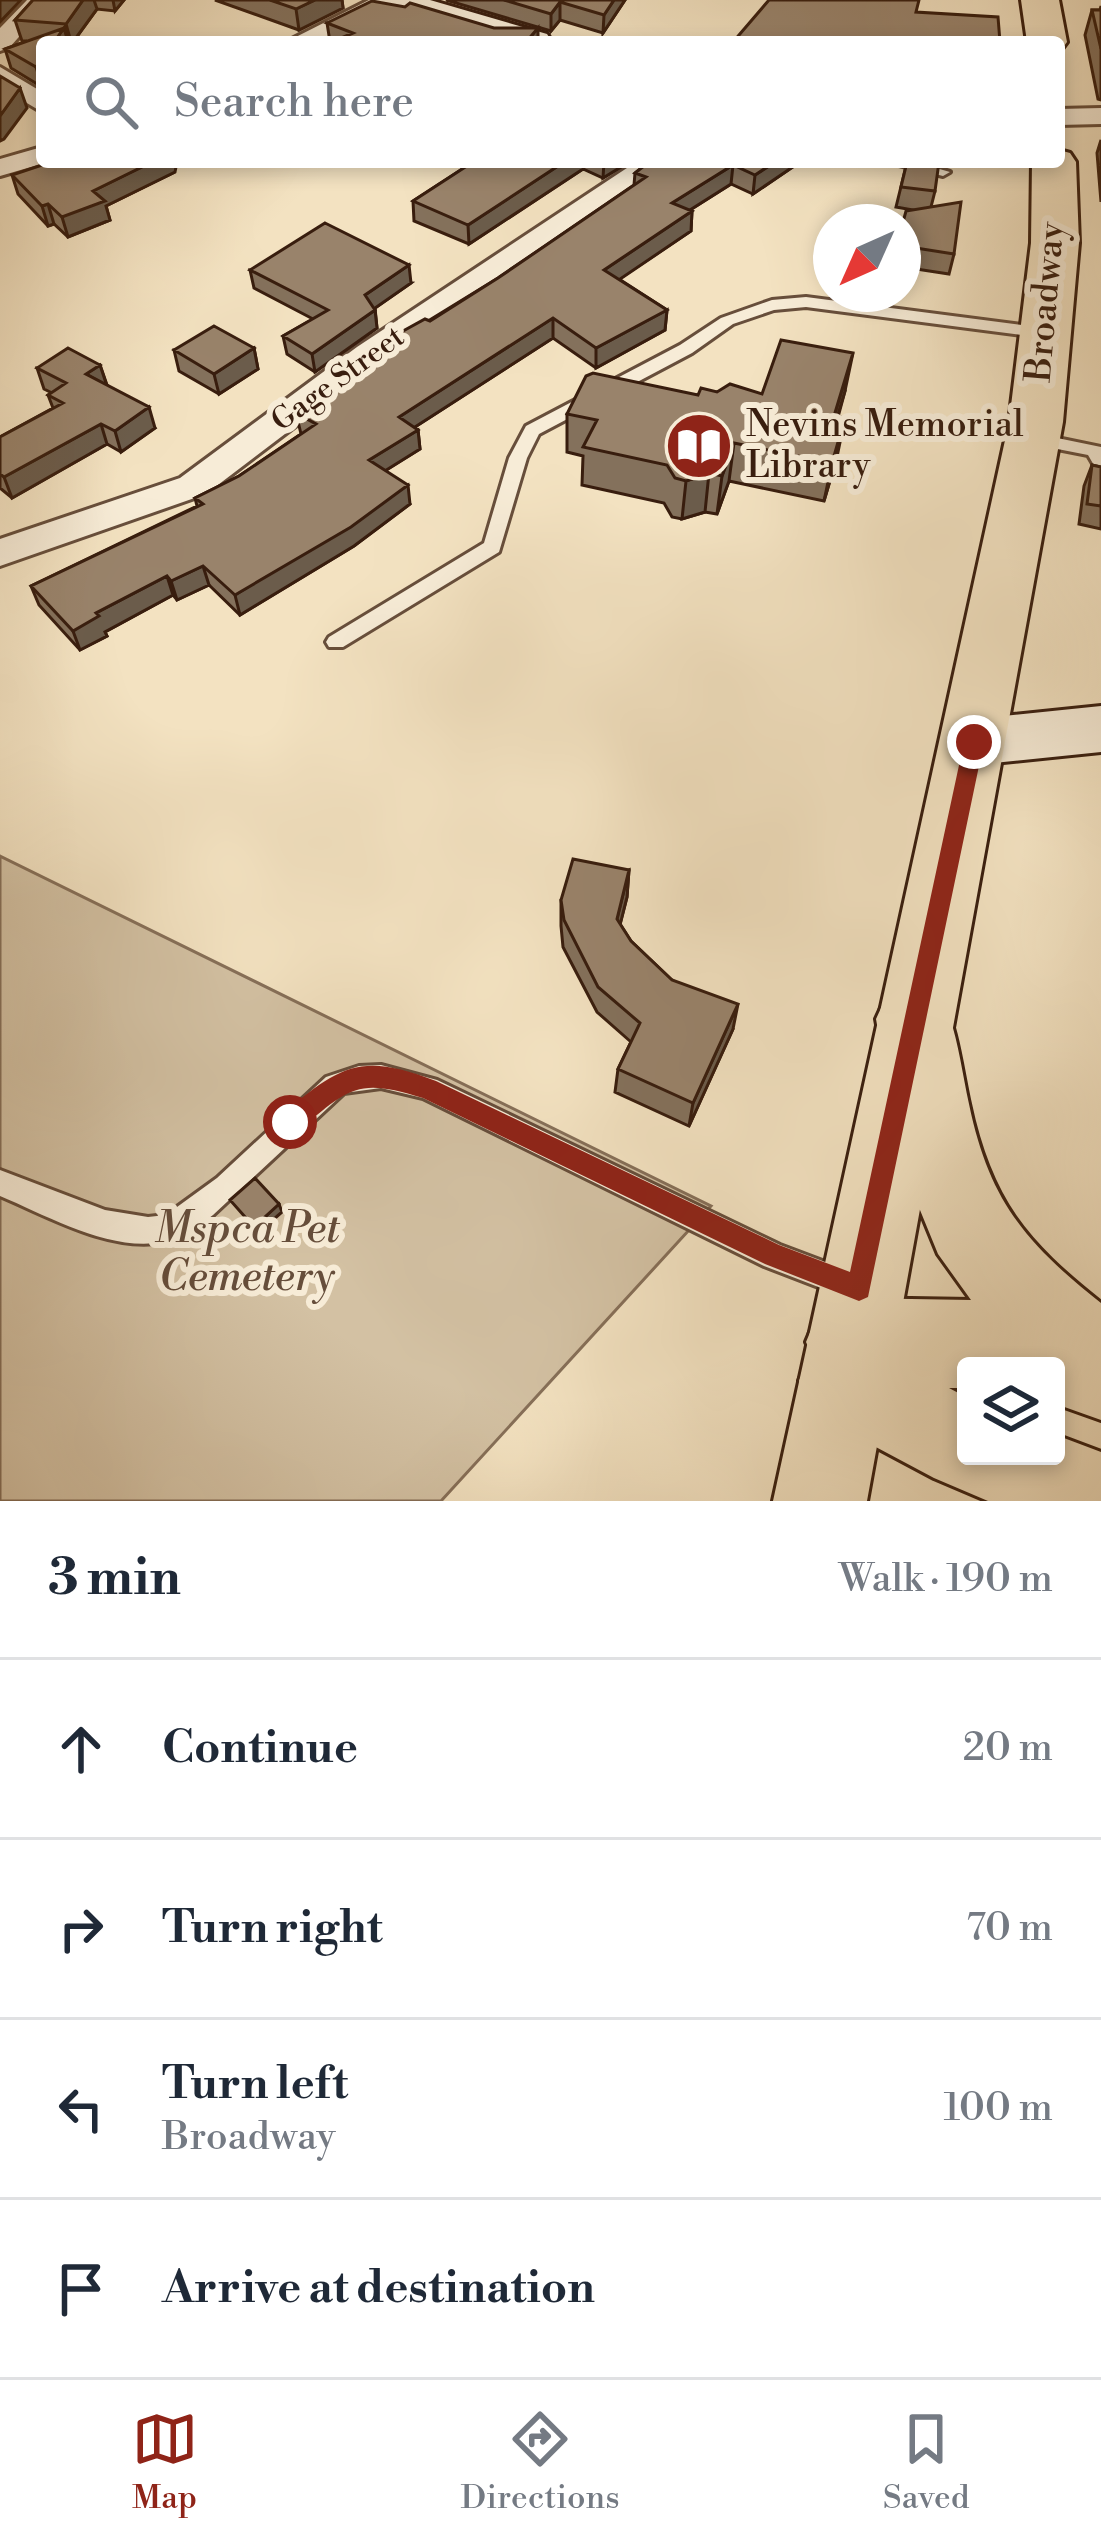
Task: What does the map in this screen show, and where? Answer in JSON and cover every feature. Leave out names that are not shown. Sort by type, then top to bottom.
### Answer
[{"type":"main road","points":[[1040,0],[1046,36]]},
{"type":"main road","name":"Broadway","points":[[820,1501],[1033,439],[1055,243],[1054,168]]},
{"type":"main road","points":[[914,1019],[944,1170],[966,1219],[994,1264],[1101,1358]]},
{"type":"main road","points":[[851,1337],[1029,1350],[1101,1375]]},
{"type":"main road","points":[[851,1337],[957,1437]]},
{"type":"main road","points":[[1014,1465],[1101,1499]]},
{"type":"street","points":[[0,43],[40,0]]},
{"type":"street","points":[[315,36],[407,2],[515,36]]},
{"type":"street","points":[[0,75],[36,100]]},
{"type":"street","points":[[1065,117],[1101,116]]},
{"type":"street","points":[[0,169],[36,157]]},
{"type":"street","name":"Gage Street","points":[[0,553],[193,486],[369,354],[646,168]]},
{"type":"street","points":[[974,742],[1101,729]]},
{"type":"lane","points":[[923,168],[943,172]]},
{"type":"lane","points":[[336,642],[492,547],[518,458],[532,430],[686,349],[728,321],[772,305],[806,302],[1045,333]]},
{"type":"lane","points":[[1033,439],[1095,452],[1101,463]]},
{"type":"lane","points":[[0,1183],[127,1228],[169,1228],[201,1208],[335,1085],[360,1074],[388,1076],[448,1098],[773,1256],[851,1337]]},
{"type":"green space","name":"Mspca Pet Cemetery","points":[[0,856],[711,1206],[441,1501],[0,1501]]},
{"type":"building","points":[[33,0],[83,0],[66,24],[15,20]]},
{"type":"building","points":[[270,0],[315,0],[296,9]]},
{"type":"building","points":[[504,0],[614,0],[604,15],[560,2],[551,14]]},
{"type":"building","points":[[769,0],[919,0],[916,12],[998,17],[1000,36],[738,36]]},
{"type":"building","points":[[372,1],[405,7],[410,3],[494,28],[538,28],[531,36],[346,36],[353,33],[327,23]]},
{"type":"building","points":[[1092,10],[1101,10],[1101,49]]},
{"type":"building","points":[[36,38],[36,67],[5,49]]},
{"type":"building","points":[[0,76],[20,88],[0,116]]},
{"type":"building","points":[[36,167],[140,168],[93,191],[105,201],[62,217],[48,204],[42,206],[12,175]]},
{"type":"building","points":[[464,168],[555,168],[468,225],[413,201]]},
{"type":"building","points":[[641,168],[728,168],[672,203],[692,211],[604,270],[667,310],[596,348],[553,318],[399,417],[418,430],[369,460],[408,485],[351,527],[235,595],[203,566],[171,581],[167,576],[96,613],[99,616],[73,631],[31,586],[203,504],[195,498],[239,476],[316,424],[296,413],[351,376],[345,372],[394,336],[425,319],[430,321],[498,278],[646,177],[635,173]]},
{"type":"building","points":[[740,168],[766,168],[755,175]]},
{"type":"building","points":[[906,168],[938,168],[935,191],[901,187]]},
{"type":"building","points":[[961,202],[954,254],[921,249],[921,209]]},
{"type":"building","points":[[325,223],[409,265],[365,295],[375,310],[312,354],[283,336],[328,310],[250,270]]},
{"type":"building","points":[[214,326],[254,348],[214,374],[174,350]]},
{"type":"building","points":[[781,340],[853,353],[834,416],[845,418],[832,463],[734,443],[722,476],[709,473],[686,481],[675,478],[667,465],[583,447],[597,420],[567,414],[586,376],[593,373],[698,395],[701,388],[717,392],[730,384],[762,394]]},
{"type":"building","points":[[68,348],[100,365],[86,374],[149,407],[115,431],[101,424],[4,477],[0,474],[0,437],[63,403],[48,395],[66,383],[37,368]]},
{"type":"building","points":[[1092,465],[1101,467],[1101,506],[1087,504]]},
{"type":"building","points":[[573,859],[629,870],[617,919],[631,941],[672,980],[738,1004],[693,1103],[618,1069],[640,1023],[598,987],[564,920],[561,900]]},
{"type":"building","points":[[255,1178],[279,1204],[254,1227],[230,1200]]},
{"type":"place","name":"Nevins Memorial Library","points":[[699,446]]},
{"type":"route","points":[[290,1122],[335,1085],[360,1074],[388,1076],[428,1088],[773,1256],[859,1288],[974,742]]}]
